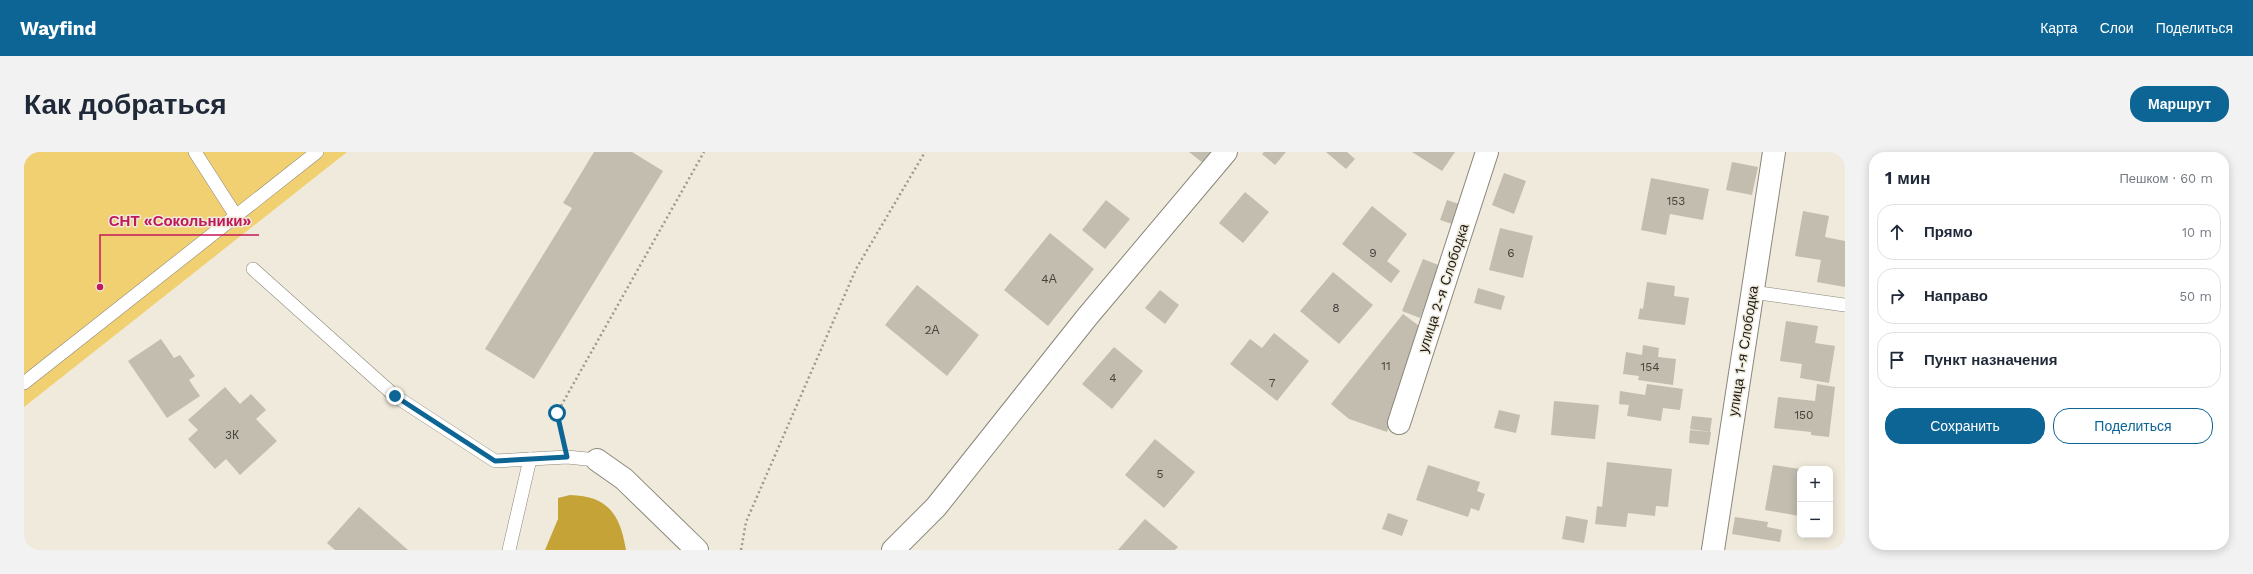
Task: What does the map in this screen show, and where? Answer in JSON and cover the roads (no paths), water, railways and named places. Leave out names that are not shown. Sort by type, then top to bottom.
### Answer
[{"type":"street","points":[[893,550],[936,507],[1087,317],[1226,152]]},
{"type":"street","name":"улица 2-я Слободка","points":[[1399,423],[1487,152]]},
{"type":"street","name":"улица 1-я Слободка","points":[[1713,550],[1774,152]]},
{"type":"street","points":[[597,460],[624,479],[697,550]]},
{"type":"lane","points":[[196,152],[236,216]]},
{"type":"lane","points":[[24,383],[317,152]]},
{"type":"lane","points":[[253,269],[395,396],[495,461],[567,457],[597,460]]},
{"type":"lane","points":[[1752,292],[1845,305]]},
{"type":"lane","points":[[509,550],[530,459]]},
{"type":"place","name":"СНТ «Сокольники»","points":[[100,287]]}]
